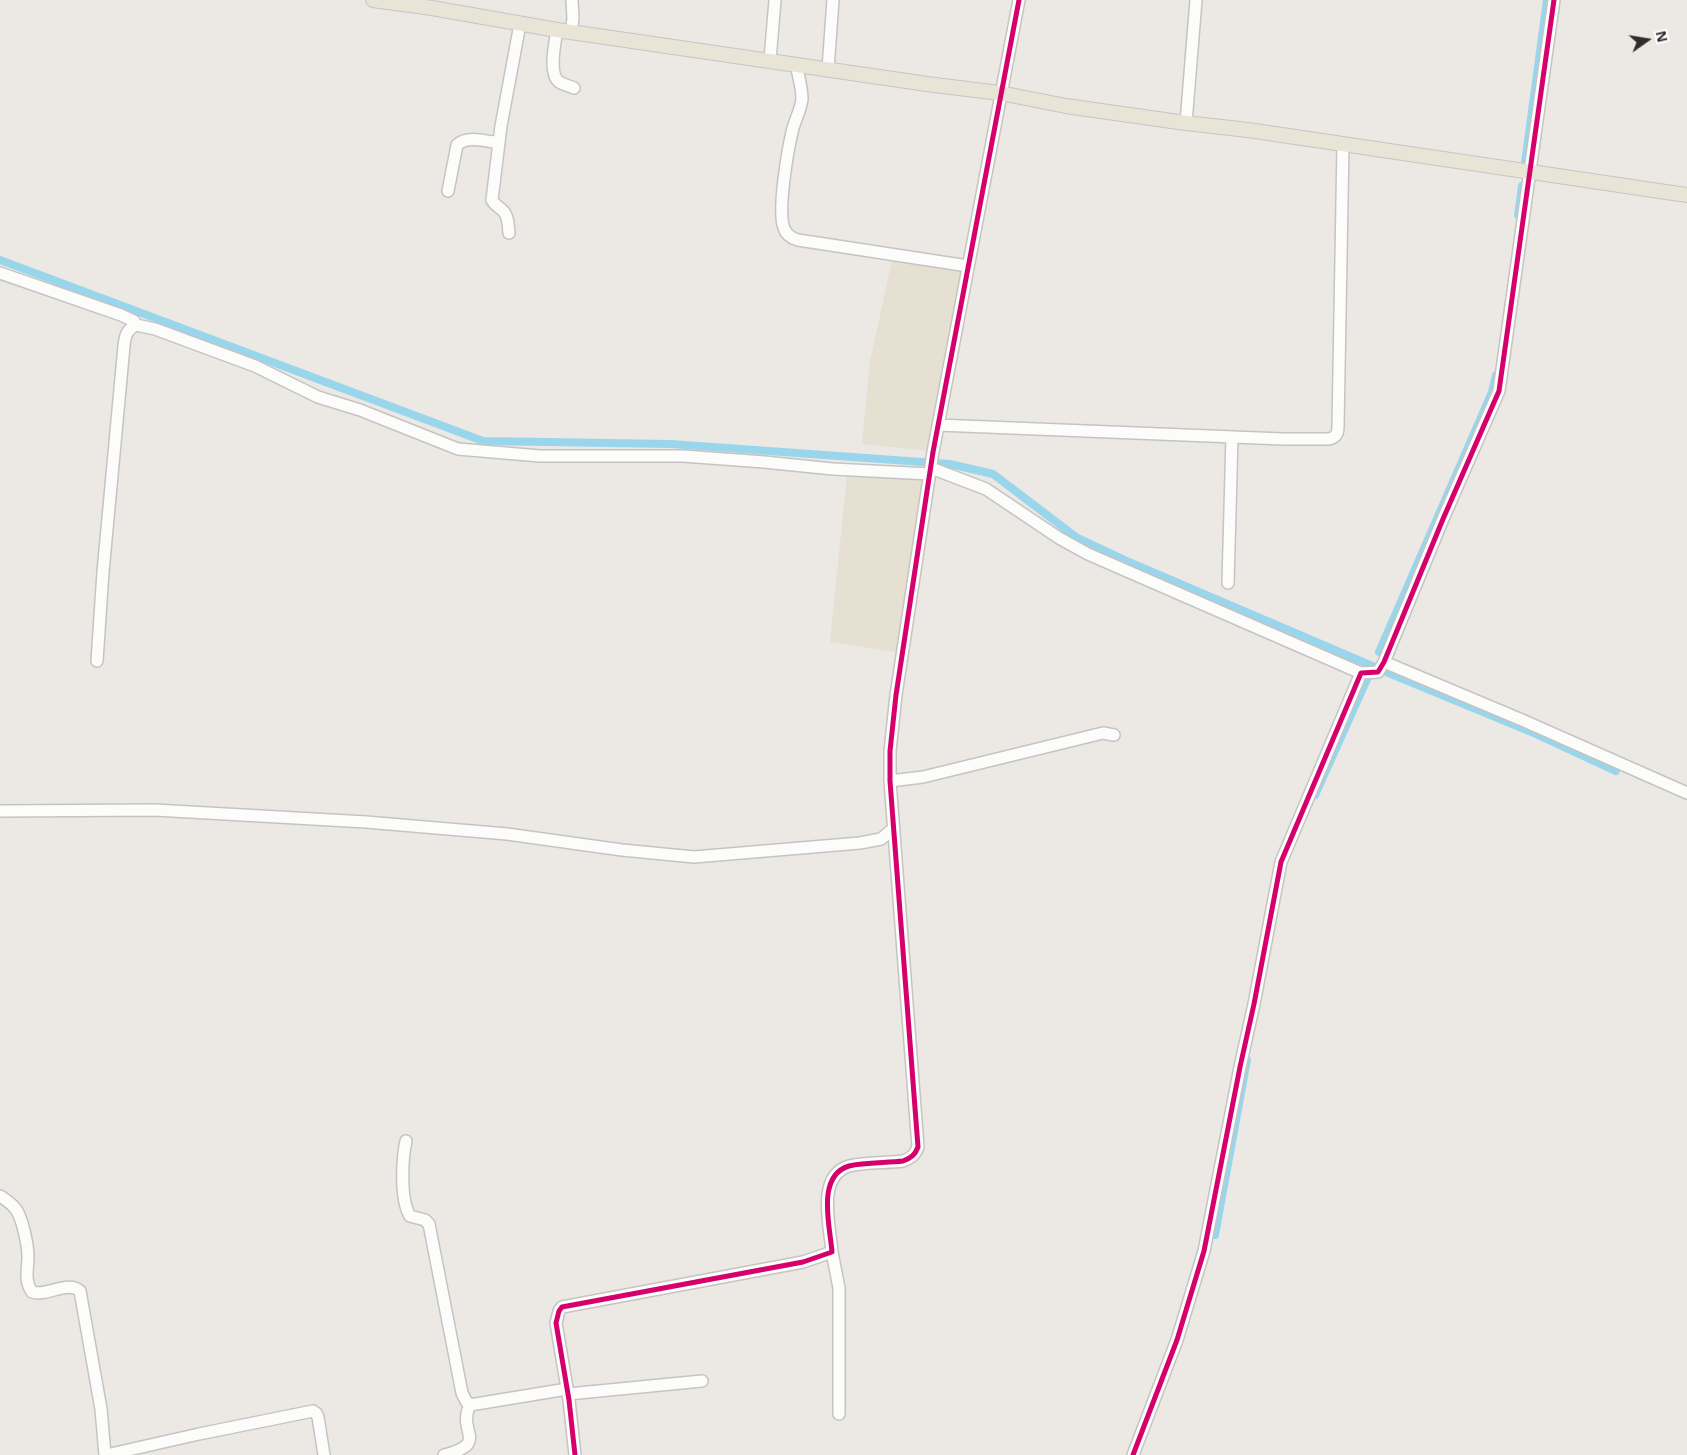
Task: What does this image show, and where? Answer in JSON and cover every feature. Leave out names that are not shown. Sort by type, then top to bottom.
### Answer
[{"type":"main road","points":[[374,0],[415,3],[564,31],[1000,93],[1066,106],[1248,130],[1687,195]]},
{"type":"street","points":[[572,0],[572,18],[564,31],[553,62],[557,80],[574,88]]},
{"type":"street","points":[[770,60],[775,0]]},
{"type":"street","points":[[828,69],[833,0]]},
{"type":"street","points":[[840,1414],[839,1288],[832,1252],[827,1199],[828,1187],[834,1175],[841,1169],[851,1166],[903,1162],[916,1154],[918,1147],[890,781],[890,751],[896,695],[933,452],[1019,0]]},
{"type":"street","points":[[1186,123],[1196,0]]},
{"type":"street","points":[[0,273],[121,315],[134,321],[136,325],[155,329],[255,366],[318,397],[360,410],[458,448],[540,456],[683,456],[833,469],[931,470],[986,489],[1059,538],[1088,554],[1361,673],[1378,672],[1384,662],[1443,519],[1499,391],[1554,0]]},
{"type":"street","points":[[509,233],[505,213],[492,200],[499,143],[520,24]]},
{"type":"street","points":[[796,64],[802,97],[793,129],[782,202],[783,228],[787,235],[798,240],[968,266]]},
{"type":"street","points":[[448,191],[459,142],[470,139],[499,143]]},
{"type":"street","points":[[938,425],[1232,437],[1328,439],[1334,437],[1337,434],[1343,144]]},
{"type":"street","points":[[97,661],[103,572],[125,336],[136,325]]},
{"type":"street","points":[[1228,583],[1232,437]]},
{"type":"street","points":[[1384,662],[1522,720],[1687,794]]},
{"type":"street","points":[[1133,1455],[1176,1340],[1204,1251],[1281,862],[1361,673]]},
{"type":"street","points":[[890,781],[923,777],[1102,733],[1114,735]]},
{"type":"street","points":[[0,811],[155,810],[366,822],[507,834],[694,857],[860,843],[881,839],[894,828]]},
{"type":"street","points":[[881,839],[895,845]]},
{"type":"street","points":[[406,1141],[402,1166],[407,1207],[410,1216],[425,1220],[429,1224],[462,1393],[470,1405]]},
{"type":"street","points":[[0,1196],[13,1205],[20,1217],[28,1257],[27,1278],[32,1292],[38,1293],[71,1287],[80,1291],[98,1391],[105,1455],[313,1411],[318,1417],[324,1455]]},
{"type":"street","points":[[575,1455],[556,1323],[559,1311],[565,1305],[803,1262],[832,1252]]},
{"type":"street","points":[[470,1405],[567,1392],[702,1381]]},
{"type":"street","points":[[444,1455],[468,1446],[470,1440],[467,1416],[470,1405]]},
{"type":"shaded area","points":[[893,256],[962,266],[929,451],[862,444],[870,361]]},
{"type":"shaded area","points":[[847,474],[924,477],[896,652],[830,642]]},
{"type":"waterway","points":[[1525,163],[1547,0]]},
{"type":"waterway","points":[[1518,215],[1522,186]]},
{"type":"waterway","points":[[0,260],[483,441],[671,444],[950,464],[993,474],[1076,537],[1129,562],[1377,668]]},
{"type":"waterway","points":[[1379,652],[1492,392],[1496,375]]},
{"type":"waterway","points":[[1386,672],[1534,733],[1616,771]]},
{"type":"waterway","points":[[1315,795],[1368,677]]},
{"type":"waterway","points":[[1215,1235],[1247,1060]]},
{"type":"cycle path","points":[[575,1455],[569,1400],[556,1323],[562,1307],[803,1262],[832,1252],[827,1203],[832,1180],[839,1172],[849,1166],[903,1161],[912,1156],[918,1147],[890,781],[890,751],[896,695],[933,452],[1019,0]]},
{"type":"cycle path","points":[[1133,1455],[1177,1340],[1204,1251],[1281,862],[1361,673],[1378,672],[1384,662],[1443,519],[1499,391],[1554,0]]}]
